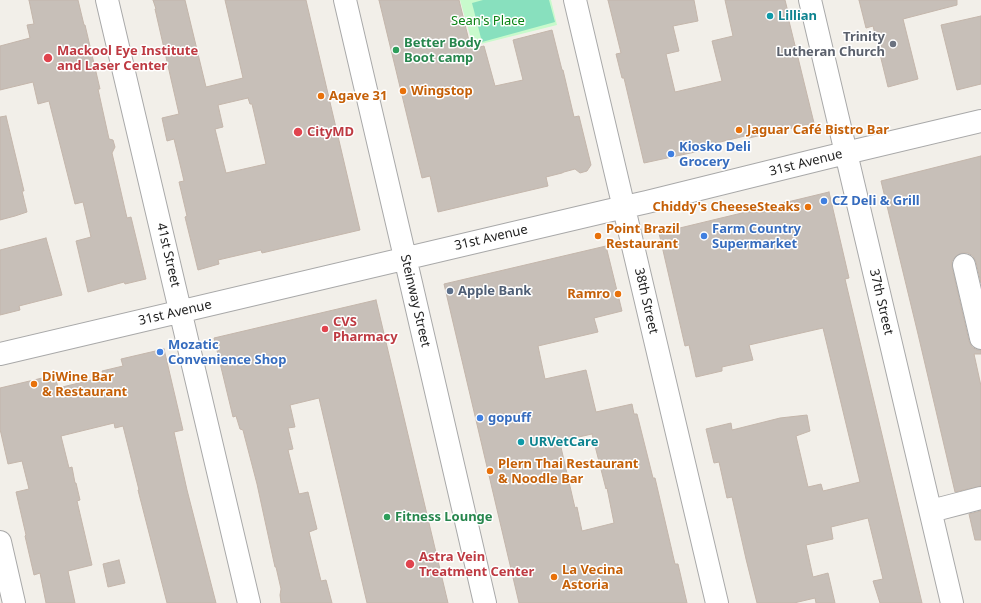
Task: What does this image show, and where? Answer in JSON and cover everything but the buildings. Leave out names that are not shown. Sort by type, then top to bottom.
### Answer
[{"type":"street","name":"41st Street","points":[[107,0],[249,603]]},
{"type":"street","name":"Steinway Street","points":[[345,0],[485,603]]},
{"type":"street","name":"38th Street","points":[[575,0],[717,603]]},
{"type":"street","name":"37th Street","points":[[810,0],[952,603]]},
{"type":"street","name":"31st Avenue","points":[[0,354],[981,121]]},
{"type":"street","points":[[964,265],[981,338]]},
{"type":"street","points":[[931,511],[981,498]]},
{"type":"street","points":[[0,542],[14,603]]},
{"type":"street","points":[[0,598],[7,603]]},
{"type":"green space","name":"Sean's Place","points":[[460,0],[551,0],[557,25],[473,46]]},
{"type":"green space","name":"Sean's Place","points":[[483,0],[549,0],[555,22],[482,42],[472,3]]},
{"type":"place","name":"Lillian","points":[[770,16]]},
{"type":"place","name":"Trinity Lutheran Church","points":[[893,44]]},
{"type":"place","name":"Better Body Boot camp","points":[[396,50]]},
{"type":"place","name":"Mackool Eye Institute and Laser Center","points":[[48,58]]},
{"type":"place","name":"Wingstop","points":[[403,91]]},
{"type":"place","name":"Agave 31","points":[[321,96]]},
{"type":"place","name":"Jaguar Café Bistro Bar","points":[[739,130]]},
{"type":"place","name":"CityMD","points":[[298,132]]},
{"type":"place","name":"Kiosko Deli Grocery","points":[[671,154]]},
{"type":"place","name":"CZ Deli & Grill","points":[[824,201]]},
{"type":"place","name":"Chiddy's CheeseSteaks","points":[[808,207]]},
{"type":"place","name":"Point Brazil Restaurant","points":[[598,236]]},
{"type":"place","name":"Farm Country Supermarket","points":[[704,236]]},
{"type":"place","name":"Apple Bank","points":[[450,291]]},
{"type":"place","name":"Ramro","points":[[618,294]]},
{"type":"place","name":"CVS Pharmacy","points":[[325,329]]},
{"type":"place","name":"Mozatic Convenience Shop","points":[[160,352]]},
{"type":"place","name":"DiWine Bar & Restaurant","points":[[34,384]]},
{"type":"place","name":"gopuff","points":[[480,418]]},
{"type":"place","name":"URVetCare","points":[[521,442]]},
{"type":"place","name":"Plern Thai Restaurant & Noodle Bar","points":[[490,471]]},
{"type":"place","name":"Fitness Lounge","points":[[387,517]]},
{"type":"place","name":"Astra Vein Treatment Center","points":[[410,564]]},
{"type":"place","name":"La Vecina Astoria","points":[[554,577]]}]
